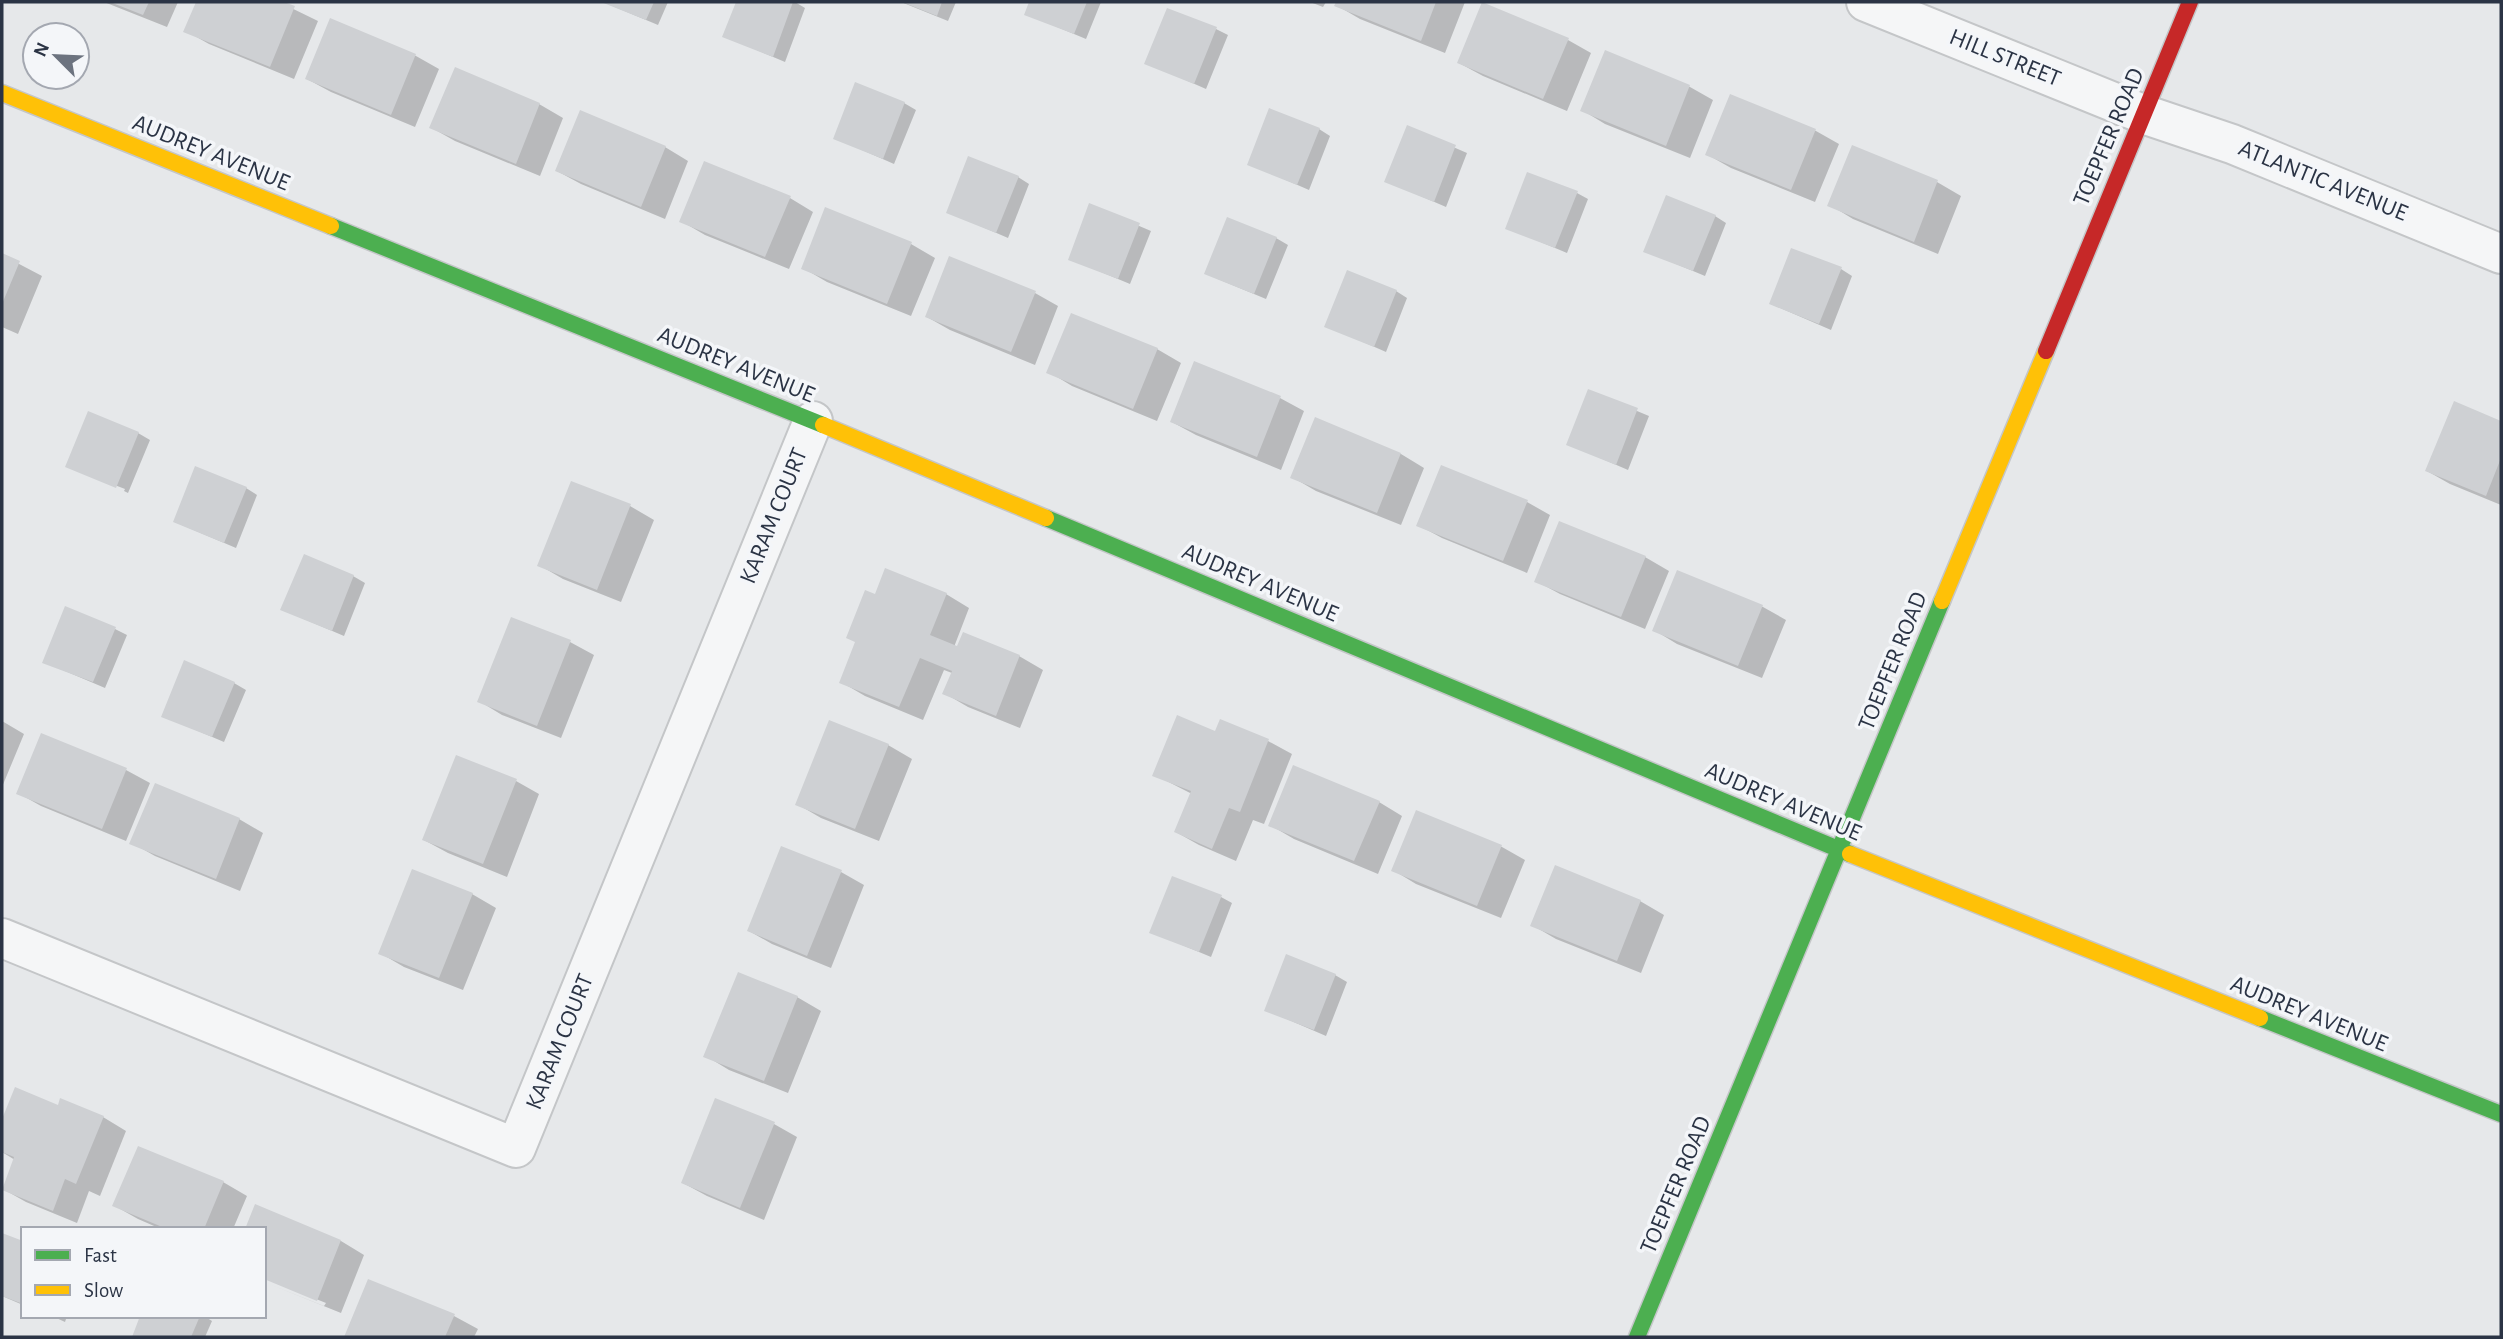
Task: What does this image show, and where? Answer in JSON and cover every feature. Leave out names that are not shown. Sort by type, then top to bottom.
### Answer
[{"type":"street","name":"HILL STREET","points":[[1867,2],[2143,114]]},
{"type":"street","name":"TOEPFER ROAD","points":[[1637,1337],[2190,2]]},
{"type":"street","name":"AUDREY AVENUE","points":[[2,93],[813,421],[1839,850],[2501,1114]]},
{"type":"street","name":"ATLANTIC AVENUE","points":[[2143,114],[2232,144],[2501,254]]},
{"type":"street","name":"KARAM COURT","points":[[2,938],[516,1148],[813,421]]},
{"type":"building","points":[[110,2],[149,2],[143,15]]},
{"type":"building","points":[[196,2],[284,2],[295,6],[270,67],[183,32]]},
{"type":"building","points":[[601,2],[654,2],[646,20]]},
{"type":"building","points":[[736,2],[793,2],[773,57],[722,37]]},
{"type":"building","points":[[902,2],[942,2],[937,16]]},
{"type":"building","points":[[1029,2],[1087,2],[1074,34],[1024,15]]},
{"type":"building","points":[[1336,2],[1436,2],[1421,41],[1334,6]]},
{"type":"building","points":[[1482,2],[1569,38],[1543,99],[1457,63]]},
{"type":"building","points":[[1167,8],[1217,27],[1194,84],[1144,64]]},
{"type":"building","points":[[330,18],[416,54],[391,115],[305,79]]},
{"type":"building","points":[[1605,50],[1690,85],[1666,146],[1580,111]]},
{"type":"building","points":[[455,67],[540,103],[516,164],[429,128]]},
{"type":"building","points":[[855,82],[905,102],[883,159],[833,139]]},
{"type":"building","points":[[1730,94],[1816,129],[1791,190],[1705,155]]},
{"type":"building","points":[[1269,108],[1320,128],[1297,185],[1247,165]]},
{"type":"building","points":[[580,110],[666,146],[641,207],[555,171]]},
{"type":"building","points":[[1407,125],[1456,145],[1434,202],[1384,182]]},
{"type":"building","points":[[1852,145],[1938,180],[1914,242],[1827,206]]},
{"type":"building","points":[[968,156],[1019,176],[996,233],[946,213]]},
{"type":"building","points":[[704,161],[791,196],[765,257],[679,222]]},
{"type":"building","points":[[1527,172],[1578,191],[1555,248],[1505,229]]},
{"type":"building","points":[[1666,195],[1716,215],[1693,271],[1643,252]]},
{"type":"building","points":[[1089,203],[1140,223],[1118,279],[1068,260]]},
{"type":"building","points":[[825,207],[912,242],[887,304],[801,269]]},
{"type":"building","points":[[1227,217],[1277,237],[1254,294],[1204,274]]},
{"type":"building","points":[[1791,248],[1842,267],[1819,324],[1769,304]]},
{"type":"building","points":[[2,253],[20,261],[2,304]]},
{"type":"building","points":[[949,256],[1036,291],[1011,352],[925,317]]},
{"type":"building","points":[[1347,270],[1397,290],[1374,347],[1324,327]]},
{"type":"building","points":[[1071,313],[1158,348],[1133,409],[1046,373]]},
{"type":"building","points":[[1194,361],[1281,396],[1257,457],[1170,422]]},
{"type":"building","points":[[1588,389],[1638,408],[1616,465],[1566,445]]},
{"type":"building","points":[[2454,401],[2501,421],[2501,458],[2486,496],[2425,471]]},
{"type":"building","points":[[88,411],[139,432],[116,488],[65,467]]},
{"type":"building","points":[[1315,417],[1401,453],[1377,513],[1290,478]]},
{"type":"building","points":[[1441,465],[1528,500],[1503,561],[1416,526]]},
{"type":"building","points":[[195,466],[247,487],[224,543],[173,522]]},
{"type":"building","points":[[571,481],[631,504],[597,590],[537,566]]},
{"type":"building","points":[[1559,521],[1646,556],[1621,617],[1534,582]]},
{"type":"building","points":[[304,554],[354,575],[332,631],[280,610]]},
{"type":"building","points":[[885,568],[947,593],[930,635],[957,646],[963,632],[1020,655],[996,716],[942,694],[952,671],[920,658],[899,707],[839,683],[855,642],[846,638],[865,590],[875,594]]},
{"type":"building","points":[[1677,570],[1763,605],[1738,666],[1652,631]]},
{"type":"building","points":[[65,606],[116,627],[93,682],[42,663]]},
{"type":"building","points":[[511,617],[571,640],[537,726],[477,702]]},
{"type":"building","points":[[184,660],[235,682],[212,737],[161,717]]},
{"type":"building","points":[[1177,715],[1215,731],[1220,719],[1269,739],[1240,812],[1229,808],[1212,849],[1174,832],[1191,791],[1152,776]]},
{"type":"building","points":[[829,720],[889,744],[855,829],[795,805]]},
{"type":"building","points":[[41,733],[127,768],[102,829],[16,794]]},
{"type":"building","points":[[456,755],[517,779],[483,864],[422,840]]},
{"type":"building","points":[[1293,765],[1380,801],[1354,861],[1268,826]]},
{"type":"building","points":[[155,783],[240,818],[216,879],[129,844]]},
{"type":"building","points":[[1416,810],[1502,845],[1477,906],[1391,871]]},
{"type":"building","points":[[781,846],[842,870],[807,956],[747,931]]},
{"type":"building","points":[[1555,865],[1641,900],[1617,961],[1530,926]]},
{"type":"building","points":[[412,869],[473,893],[439,978],[378,954]]},
{"type":"building","points":[[1172,876],[1222,895],[1199,952],[1149,933]]},
{"type":"building","points":[[1286,954],[1336,974],[1314,1030],[1264,1011]]},
{"type":"building","points":[[738,972],[798,996],[764,1081],[703,1057]]},
{"type":"building","points":[[15,1087],[58,1105],[60,1098],[104,1116],[76,1184],[65,1179],[53,1211],[2,1190],[14,1157],[2,1152],[2,1119]]},
{"type":"building","points":[[715,1098],[775,1122],[740,1208],[681,1183]]},
{"type":"building","points":[[138,1146],[224,1181],[205,1227],[162,1227],[112,1206]]},
{"type":"building","points":[[255,1204],[341,1240],[317,1301],[266,1280],[266,1227],[246,1227]]},
{"type":"building","points":[[2,1233],[21,1240],[21,1303],[2,1296]]},
{"type":"building","points":[[368,1279],[455,1314],[445,1337],[344,1337]]},
{"type":"building","points":[[139,1318],[199,1318],[191,1337],[132,1337]]},
{"type":"traffic: fast","points":[[331,226],[823,425]]},
{"type":"traffic: fast","points":[[1046,518],[1850,854]]},
{"type":"traffic: fast","points":[[1637,1337],[1942,601]]},
{"type":"traffic: fast","points":[[2260,1018],[2501,1114]]},
{"type":"traffic: slow","points":[[2,93],[331,226]]},
{"type":"traffic: slow","points":[[1942,601],[2046,351]]},
{"type":"traffic: slow","points":[[823,425],[1046,518]]},
{"type":"traffic: slow","points":[[1850,854],[2260,1018]]},
{"type":"traffic: jam","points":[[2046,351],[2190,2]]}]
